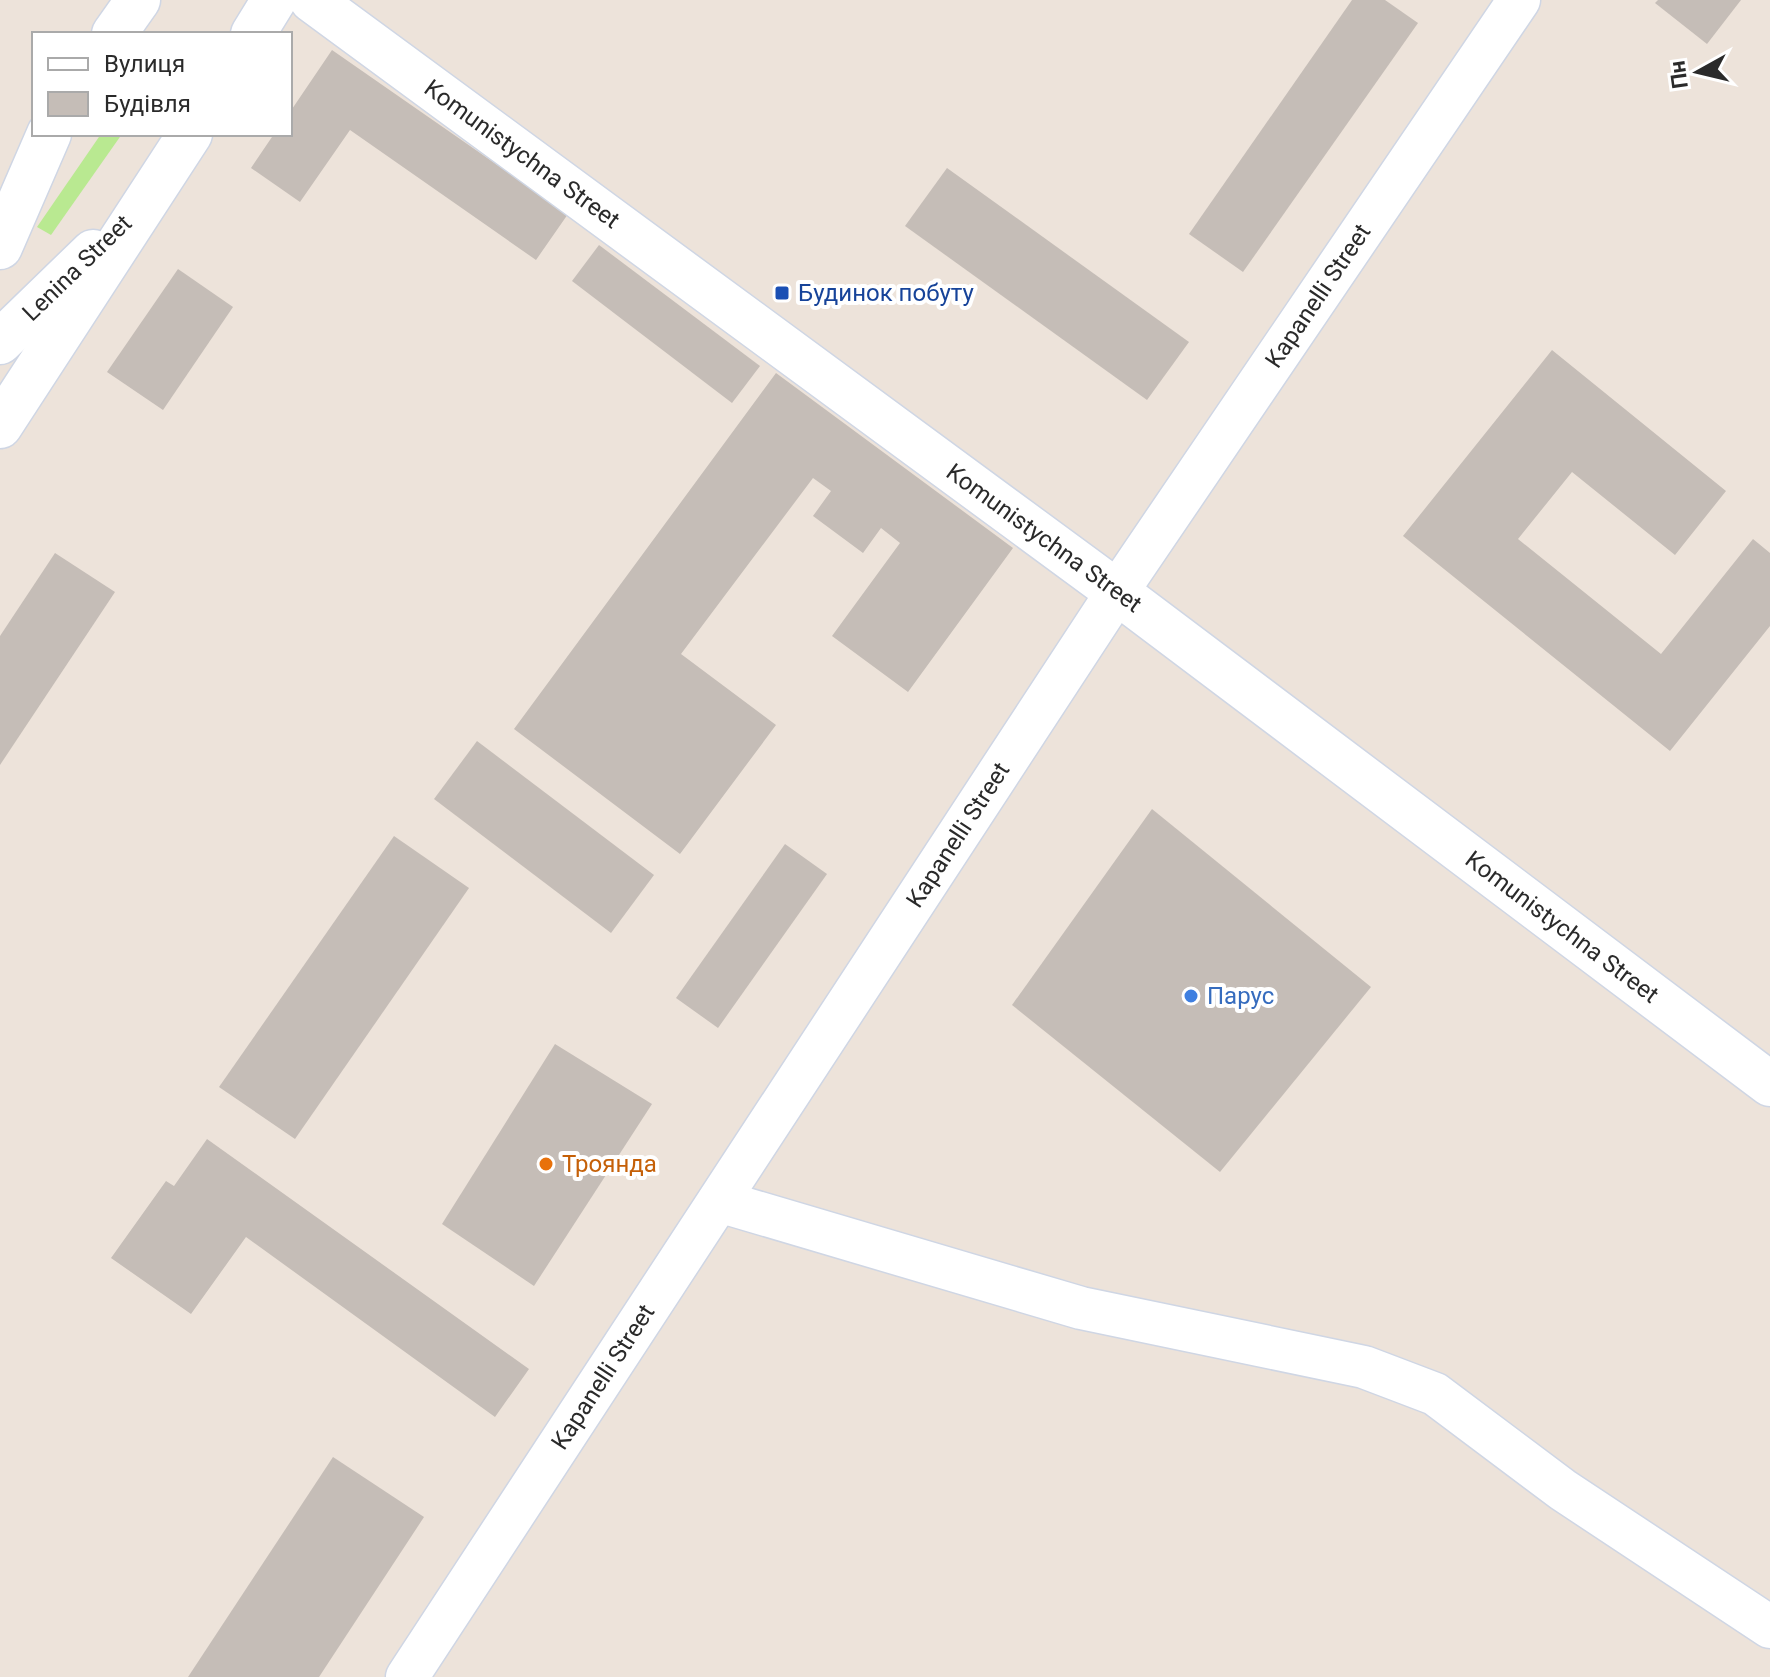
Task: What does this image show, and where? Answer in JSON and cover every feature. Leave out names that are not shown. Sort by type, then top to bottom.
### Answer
[{"type":"main road","points":[[115,32],[138,0]]},
{"type":"main road","points":[[254,32],[274,0]]},
{"type":"main road","name":"Komunistychna Street","points":[[312,0],[1117,592],[1770,1084]]},
{"type":"main road","points":[[0,192],[45,136]]},
{"type":"main road","points":[[0,247],[46,136]]},
{"type":"main road","points":[[0,426],[189,136]]},
{"type":"main road","name":"Lenina Street","points":[[0,342],[153,194]]},
{"type":"street","name":"Kapanelli Street","points":[[407,1677],[1117,592],[1519,0]]},
{"type":"street","points":[[719,1201],[1081,1308],[1364,1367],[1435,1394],[1563,1490],[1770,1627]]},
{"type":"green space","points":[[100,136],[121,136],[51,235],[37,227]]},
{"type":"building","points":[[1352,0],[1385,0],[1418,23],[1243,272],[1189,234]]},
{"type":"building","points":[[1658,0],[1741,0],[1707,44],[1655,3]]},
{"type":"building","points":[[332,50],[568,214],[536,260],[350,130],[300,202],[251,168],[273,136],[292,136],[292,109]]},
{"type":"building","points":[[947,168],[1189,342],[1147,400],[905,226]]},
{"type":"building","points":[[599,245],[760,366],[732,403],[572,281]]},
{"type":"building","points":[[178,269],[233,307],[163,410],[107,372]]},
{"type":"building","points":[[1552,350],[1726,491],[1675,555],[1572,472],[1518,539],[1661,654],[1753,539],[1770,553],[1770,626],[1670,751],[1403,536]]},
{"type":"building","points":[[776,373],[1013,548],[908,692],[832,636],[900,543],[881,528],[863,553],[813,516],[831,491],[813,478],[681,654],[776,725],[680,854],[514,729]]},
{"type":"building","points":[[55,553],[115,592],[0,765],[0,636]]},
{"type":"building","points":[[477,741],[654,875],[611,933],[434,799]]},
{"type":"building","name":"Парус","points":[[1152,809],[1371,987],[1220,1172],[1012,1005]]},
{"type":"building","points":[[394,836],[469,888],[295,1139],[219,1087]]},
{"type":"building","points":[[785,844],[827,874],[718,1028],[676,998]]},
{"type":"building","name":"Троянда","points":[[555,1044],[652,1104],[534,1286],[442,1224]]},
{"type":"building","points":[[207,1139],[529,1369],[495,1417],[246,1237],[191,1314],[111,1258],[166,1181],[174,1186]]},
{"type":"building","points":[[333,1457],[424,1517],[319,1677],[188,1677]]},
{"type":"place","name":"Будинок побуту","points":[[782,293]]},
{"type":"place","name":"Парус","points":[[1191,996]]},
{"type":"place","name":"Троянда","points":[[546,1164]]}]
